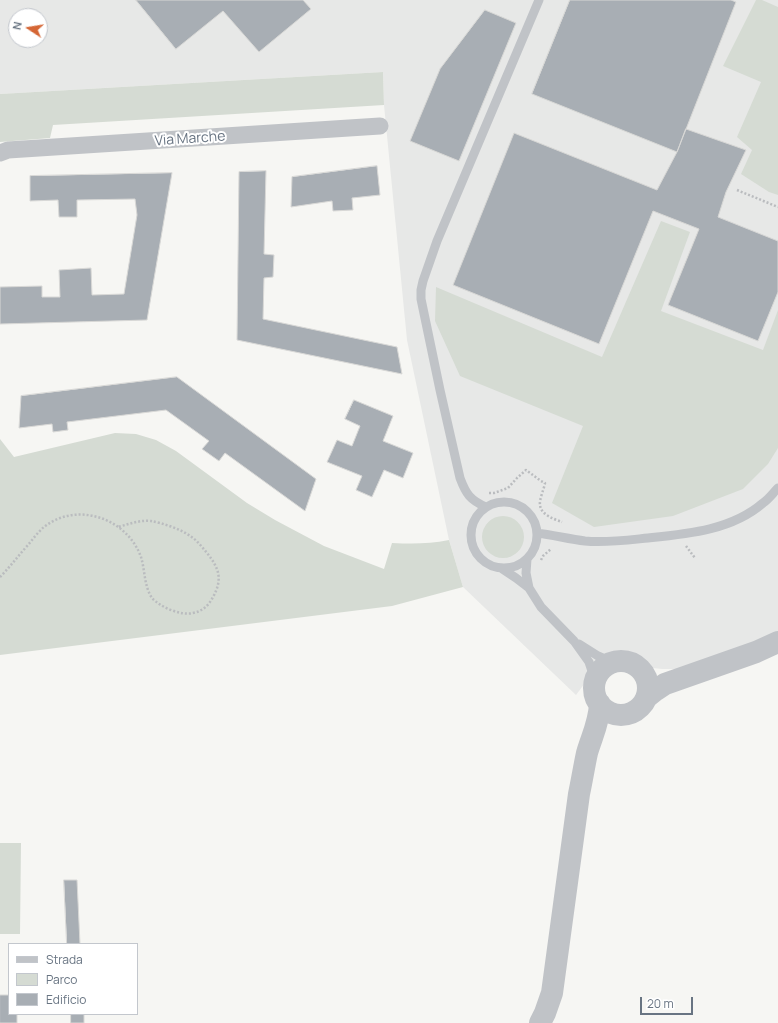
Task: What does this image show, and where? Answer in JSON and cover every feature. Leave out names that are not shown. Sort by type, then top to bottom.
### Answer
[{"type":"street","name":"Via Marche","points":[[0,153],[8,150],[380,126]]},
{"type":"street","points":[[603,701],[624,715],[633,712],[641,706],[646,698],[665,684],[756,652],[778,642]]},
{"type":"street","points":[[540,1023],[552,993],[579,794],[586,758],[593,737],[606,720],[598,674],[602,669],[612,663],[625,662],[631,664],[642,672],[647,682],[648,687],[646,698]]},
{"type":"street","points":[[642,672],[692,674]]},
{"type":"lane","points":[[486,507],[470,498],[460,478],[440,390],[421,290],[437,241],[539,0]]},
{"type":"lane","points":[[537,533],[584,541],[602,542],[640,539],[706,530],[738,519],[751,512],[763,504],[778,488]]},
{"type":"lane","points":[[499,502],[508,502],[524,509],[530,515],[537,533],[535,547],[527,559],[510,568],[495,568],[484,562],[475,553],[470,534],[473,522],[480,512],[486,507],[499,502]]},
{"type":"lane","points":[[527,559],[526,573],[529,588]]},
{"type":"lane","points":[[501,568],[529,588],[541,607],[574,641],[589,662],[603,701]]},
{"type":"lane","points":[[574,641],[598,656],[618,662]]},
{"type":"path","points":[[737,190],[778,207]]},
{"type":"path","points":[[488,493],[494,493],[508,488],[526,470],[545,483],[539,505],[542,511],[564,524]]},
{"type":"path","points":[[0,577],[44,527],[56,520],[82,514],[98,517],[108,521],[128,536],[141,557],[148,588],[152,597],[158,603],[185,614],[194,613],[203,609],[210,603],[219,583],[219,572],[215,563],[208,554],[190,535],[177,529],[152,522],[141,521],[118,527]]},
{"type":"shaded area","points":[[0,0],[778,0],[778,635],[680,669],[653,668],[625,658],[617,658],[598,666],[576,695],[463,587],[449,540],[407,340],[384,105],[383,72],[0,94]]},
{"type":"green space","points":[[756,0],[762,0],[778,7],[778,195],[769,192],[741,174],[752,150],[737,137],[761,82],[723,66]]},
{"type":"green space","points":[[383,72],[384,105],[53,125],[50,138],[0,142],[0,94]]},
{"type":"green space","points":[[661,221],[690,232],[661,311],[763,350],[778,310],[778,448],[768,464],[743,489],[673,516],[594,527],[552,503],[583,426],[460,376],[435,321],[436,287],[602,357]]},
{"type":"green space","points":[[115,433],[136,434],[156,440],[176,451],[247,503],[275,520],[324,546],[384,569],[392,543],[407,544],[449,540],[463,587],[392,606],[0,655],[0,439],[14,457]]},
{"type":"green space","points":[[499,516],[507,516],[518,522],[524,533],[524,541],[518,552],[507,558],[499,558],[488,552],[482,541],[482,533],[488,522]]},
{"type":"green space","points":[[0,843],[21,843],[20,934],[0,934]]},
{"type":"building","points":[[136,0],[303,0],[311,9],[259,52],[223,11],[176,49]]},
{"type":"building","points":[[570,0],[731,0],[736,2],[677,152],[532,94]]},
{"type":"building","points":[[485,10],[516,23],[459,161],[410,141],[440,69]]},
{"type":"building","points":[[686,129],[746,150],[726,192],[718,217],[778,241],[778,292],[758,341],[668,305],[699,229],[653,211],[599,344],[453,285],[514,133],[657,190],[677,152]]},
{"type":"building","points":[[377,166],[380,195],[352,198],[353,210],[333,211],[332,201],[291,207],[292,177]]},
{"type":"building","points":[[266,171],[264,254],[274,255],[273,277],[264,278],[263,319],[397,347],[402,374],[237,340],[239,172]]},
{"type":"building","points":[[172,173],[147,320],[0,324],[0,287],[42,286],[42,297],[60,297],[59,270],[91,268],[92,295],[124,294],[137,215],[135,199],[77,200],[77,217],[59,217],[58,200],[30,201],[30,176]]},
{"type":"building","points":[[177,377],[316,479],[305,511],[225,453],[219,461],[202,449],[209,441],[166,410],[67,422],[68,430],[53,432],[52,424],[19,428],[21,396]]},
{"type":"building","points":[[354,400],[393,416],[383,441],[413,453],[403,478],[384,470],[372,497],[356,490],[362,476],[327,462],[337,440],[352,446],[360,426],[345,419]]},
{"type":"building","points":[[64,880],[77,880],[80,943],[67,943]]},
{"type":"building","points":[[0,995],[8,995],[8,1015],[17,1015],[17,1023],[0,1023]]},
{"type":"building","points":[[71,1015],[84,1015],[84,1023],[71,1023]]}]
